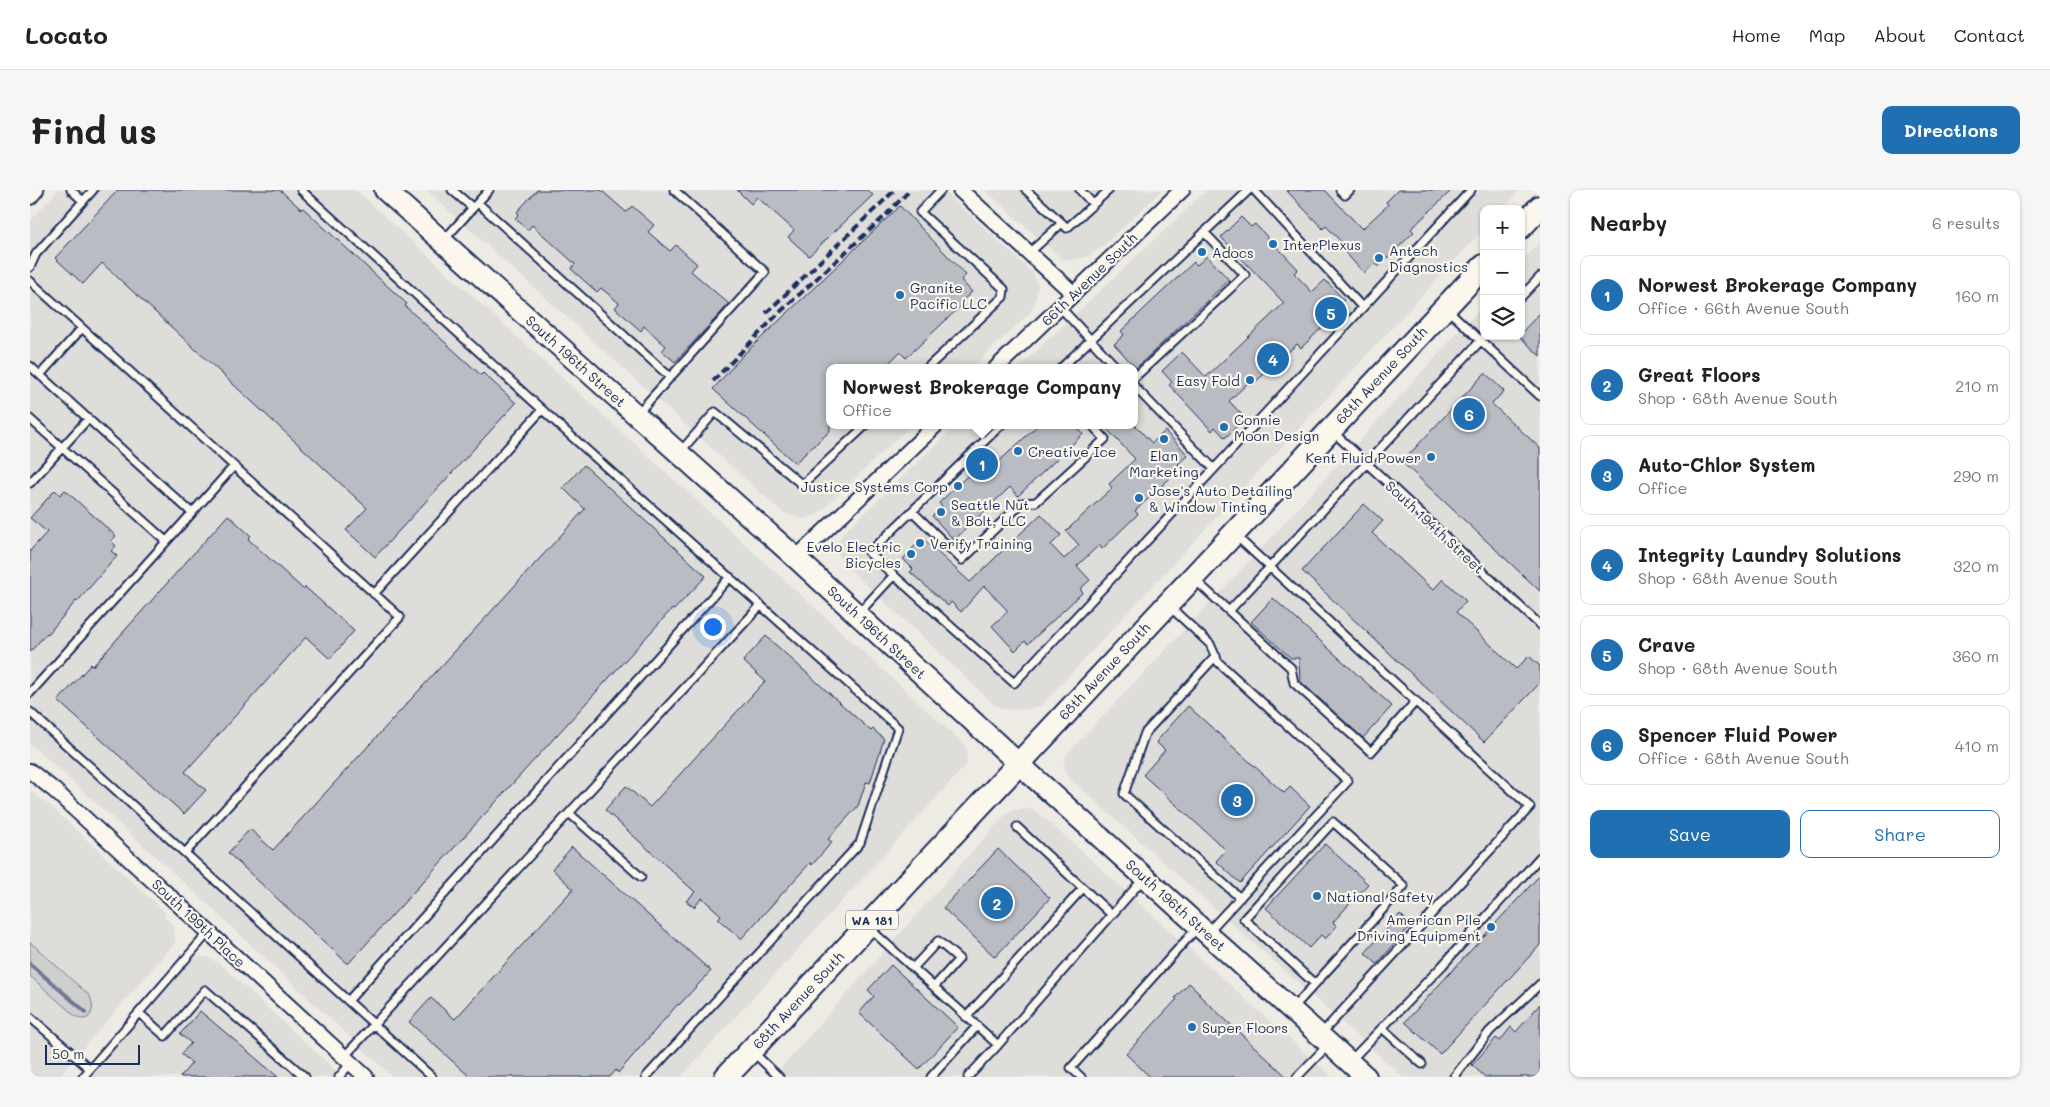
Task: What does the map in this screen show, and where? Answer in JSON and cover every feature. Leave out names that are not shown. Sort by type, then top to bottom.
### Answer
[{"type":"main road","name":"South 196th Street","points":[[385,190],[796,558],[1018,763],[1366,1077]]},
{"type":"main road","points":[[1525,223],[1540,207]]},
{"type":"main road","name":"68th Avenue South","points":[[726,1077],[1480,270]]},
{"type":"street","points":[[30,197],[36,190]]},
{"type":"street","points":[[960,190],[1074,294]]},
{"type":"street","name":"66th Avenue South","points":[[1000,364],[1182,190]]},
{"type":"street","points":[[796,558],[932,429]]},
{"type":"street","name":"South 199th Place","points":[[30,771],[54,790],[366,1077]]},
{"type":"lane","points":[[71,190],[83,201]]},
{"type":"lane","points":[[30,267],[36,254],[93,190]]},
{"type":"lane","points":[[301,190],[542,410],[898,728],[860,843],[646,1077]]},
{"type":"lane","points":[[452,190],[475,206],[670,377]]},
{"type":"lane","points":[[443,242],[489,190]]},
{"type":"lane","points":[[636,415],[765,272],[674,190]]},
{"type":"lane","points":[[931,364],[1003,297],[1004,288],[920,212],[941,190]]},
{"type":"lane","points":[[1026,190],[1067,228],[1109,190]]},
{"type":"lane","points":[[1080,190],[1093,204]]},
{"type":"lane","points":[[1066,364],[1249,190]]},
{"type":"lane","points":[[1254,190],[1362,307]]},
{"type":"lane","points":[[1340,190],[1344,195],[1350,190]]},
{"type":"lane","points":[[998,429],[869,553],[1014,683],[1471,190]]},
{"type":"lane","points":[[1029,253],[1062,223]]},
{"type":"lane","points":[[1138,374],[1244,275],[1204,232]]},
{"type":"lane","points":[[1523,295],[1540,277]]},
{"type":"lane","points":[[30,281],[400,617],[185,853]]},
{"type":"lane","points":[[1060,307],[1113,364]]},
{"type":"lane","points":[[1444,307],[1480,336]]},
{"type":"lane","points":[[40,375],[82,328]]},
{"type":"lane","points":[[1229,611],[1481,340]]},
{"type":"lane","points":[[1485,340],[1540,396]]},
{"type":"lane","points":[[30,366],[192,512]]},
{"type":"lane","points":[[1138,390],[1214,469]]},
{"type":"lane","points":[[374,594],[542,410]]},
{"type":"lane","points":[[679,453],[716,412],[800,483],[806,482],[862,429]]},
{"type":"lane","points":[[30,419],[166,542]]},
{"type":"lane","points":[[30,483],[88,419]]},
{"type":"lane","points":[[912,511],[962,560],[1022,503],[1036,502],[1105,439],[1096,429]]},
{"type":"lane","name":"South 194th Street","points":[[1330,430],[1540,625]]},
{"type":"lane","points":[[30,693],[234,466]]},
{"type":"lane","points":[[1233,533],[1530,807],[1324,1039],[1300,1076]]},
{"type":"lane","points":[[858,615],[894,575]]},
{"type":"lane","points":[[348,1001],[730,577]]},
{"type":"lane","points":[[1192,577],[1290,668],[1294,683],[1371,752],[1416,702]]},
{"type":"lane","points":[[1081,1077],[1071,1068],[1203,930],[1240,898],[1348,781],[1218,662],[1210,644],[1167,604]]},
{"type":"lane","points":[[339,1077],[347,1060],[374,1024],[760,605]]},
{"type":"lane","points":[[1216,656],[1145,733],[1124,794],[1240,898]]},
{"type":"lane","points":[[30,712],[432,1077]]},
{"type":"lane","points":[[569,813],[641,877]]},
{"type":"lane","points":[[1291,1010],[1315,984],[1404,886],[1333,822],[1244,919],[1315,984]]},
{"type":"lane","points":[[1017,827],[1112,915]]},
{"type":"lane","points":[[1350,1062],[1540,858]]},
{"type":"lane","points":[[968,1077],[1145,878]]},
{"type":"lane","points":[[966,1017],[1083,888]]},
{"type":"lane","points":[[866,926],[998,1045]]},
{"type":"lane","points":[[83,1077],[209,932]]},
{"type":"lane","points":[[913,968],[938,941],[959,959],[934,987]]},
{"type":"lane","points":[[1456,1076],[1490,1031],[1540,984]]},
{"type":"lane","points":[[139,1013],[165,1036],[205,990],[305,1077]]},
{"type":"lane","points":[[30,1017],[90,1069]]},
{"type":"lane","points":[[931,1077],[977,1026]]},
{"type":"lane","points":[[1382,1028],[1422,1064]]},
{"type":"lane","points":[[750,1051],[779,1077]]},
{"type":"shaded area","points":[[58,190],[356,190],[962,742],[967,750],[967,764],[681,1077],[393,1077],[178,877],[30,745],[30,221]]},
{"type":"shaded area","points":[[426,190],[943,190],[1034,274],[1038,286],[1031,312],[975,364],[826,364],[826,429],[907,429],[817,515],[803,519],[783,513]]},
{"type":"shaded area","points":[[985,190],[1162,190],[1103,246],[1089,256],[1074,260],[1062,259]]},
{"type":"shaded area","points":[[1207,190],[1520,190],[1507,205],[1480,205],[1480,233],[1041,706],[1008,710],[996,706],[842,562],[838,554],[838,543],[843,533],[953,429],[1138,429],[1138,364],[1022,364]]},
{"type":"shaded area","points":[[1540,242],[1540,1077],[1403,1077],[1067,776],[1064,763],[1065,756],[1248,563],[1480,308],[1480,340],[1525,340],[1525,259]]},
{"type":"shaded area","points":[[30,791],[49,805],[166,913],[164,916],[172,924],[175,936],[175,943],[58,1077],[30,1077]]},
{"type":"shaded area","points":[[1031,809],[1039,813],[1332,1077],[773,1077],[1003,817],[1012,810]]},
{"type":"shaded area","points":[[30,942],[90,996],[92,1007],[88,1018],[81,1019],[74,1015],[30,976]]},
{"type":"shaded area","points":[[199,956],[219,963],[343,1077],[87,1077],[189,959]]},
{"type":"building","points":[[118,190],[280,190],[301,209],[303,208],[407,304],[405,306],[481,375],[483,373],[516,403],[375,557],[346,530],[367,508],[102,263],[83,284],[55,258]]},
{"type":"building","points":[[537,190],[601,190],[626,212],[632,206],[654,225],[648,232],[670,251],[676,245],[697,264],[691,271],[729,304],[675,362],[662,351],[666,346],[644,326],[641,331],[615,308],[619,303],[601,288],[597,292],[571,269],[575,264],[532,225],[528,230],[515,218],[519,214],[517,212]]},
{"type":"building","points":[[737,190],[867,190],[873,195],[809,256],[788,237],[794,230],[757,197],[751,204]]},
{"type":"building","points":[[1286,190],[1325,190],[1362,229],[1388,205],[1386,202],[1398,190],[1452,190],[1411,229],[1414,232],[1378,267],[1375,263],[1364,273],[1342,249],[1345,246],[1326,226],[1323,229]]},
{"type":"building","points":[[900,206],[966,275],[961,280],[972,292],[962,301],[964,303],[906,358],[900,352],[888,364],[826,364],[826,429],[830,429],[830,431],[795,463],[713,389],[742,356]]},
{"type":"building","points":[[1241,217],[1251,227],[1255,224],[1298,269],[1294,273],[1312,292],[1325,280],[1344,300],[1334,310],[1337,313],[1301,348],[1297,344],[1251,386],[1248,383],[1229,401],[1245,418],[1225,438],[1215,427],[1212,431],[1169,385],[1172,382],[1162,371],[1182,352],[1206,377],[1284,303],[1221,237]]},
{"type":"building","points":[[1207,256],[1229,280],[1138,366],[1138,364],[1132,364],[1114,344],[1124,335],[1121,331],[1194,262],[1197,265]]},
{"type":"building","points":[[1540,313],[1540,356],[1523,340],[1525,340],[1525,329]]},
{"type":"building","points":[[1485,373],[1504,391],[1492,404],[1540,448],[1540,591],[1402,462]]},
{"type":"building","points":[[1138,428],[1152,443],[1165,431],[1188,455],[1178,464],[1181,468],[1135,511],[1138,514],[1102,549],[1099,545],[1077,566],[1090,580],[1080,589],[1083,592],[1028,644],[1025,641],[1015,651],[992,626],[1008,611],[984,586],[961,612],[951,602],[948,606],[910,572],[913,569],[903,559],[922,538],[970,582],[1041,514],[1061,535],[1051,545],[1064,559],[1079,545],[1066,531],[1112,488],[1109,484],[1135,459],[1107,429]]},
{"type":"building","points":[[1034,429],[1079,429],[1083,434],[1018,496],[1010,487],[954,540],[932,516],[942,507],[939,503],[984,460],[992,468]]},
{"type":"building","points":[[584,465],[706,576],[674,610],[672,609],[348,964],[228,853],[250,829],[273,850],[585,509],[563,488]]},
{"type":"building","points":[[55,490],[60,495],[65,490],[116,536],[111,541],[116,546],[111,551],[117,556],[30,652],[30,551],[47,532],[30,518]]},
{"type":"building","points":[[1364,504],[1383,521],[1372,533],[1433,590],[1443,579],[1466,601],[1456,612],[1516,669],[1529,656],[1540,666],[1540,683],[1484,742],[1302,571]]},
{"type":"building","points":[[228,515],[251,536],[248,539],[303,589],[305,587],[354,631],[330,659],[306,637],[185,772],[206,790],[184,814],[58,701],[91,664],[93,666]]},
{"type":"building","points":[[1273,598],[1392,706],[1363,738],[1300,681],[1299,658],[1291,658],[1251,622]]},
{"type":"building","points":[[766,636],[871,731],[873,729],[884,739],[870,783],[866,782],[858,806],[828,839],[832,842],[812,865],[810,863],[741,939],[718,919],[721,915],[702,898],[694,907],[686,901],[695,892],[605,810],[626,786],[650,807],[765,681],[743,661]]},
{"type":"building","points":[[1188,706],[1284,793],[1290,787],[1310,806],[1240,883],[1216,861],[1226,850],[1143,775],[1165,750],[1156,742]]},
{"type":"building","name":"National Safety","points":[[1325,844],[1368,884],[1333,922],[1337,926],[1325,939],[1321,935],[1309,948],[1266,908]]},
{"type":"building","points":[[572,847],[711,971],[678,1004],[618,1073],[616,1070],[610,1077],[470,1077],[409,1022],[431,998],[455,1019],[573,889],[552,869]]},
{"type":"building","points":[[998,849],[1050,898],[995,957],[943,908]]},
{"type":"building","points":[[1540,875],[1540,945],[1440,1054],[1405,1022]]},
{"type":"building","points":[[1400,914],[1411,925],[1377,964],[1365,953]]},
{"type":"building","points":[[891,965],[958,1027],[919,1069],[859,1013],[874,996],[868,990]]},
{"type":"building","name":"Super Floors","points":[[1189,983],[1200,993],[1198,994],[1287,1077],[1150,1077],[1126,1054],[1177,999],[1175,998]]},
{"type":"building","points":[[1540,1004],[1540,1077],[1485,1077],[1472,1065],[1496,1038],[1500,1041],[1511,1027],[1516,1032]]},
{"type":"building","points":[[200,1011],[278,1077],[180,1077],[192,1063],[181,1054],[191,1043],[180,1034]]},
{"type":"waterway","points":[[30,964],[86,1012]]},
{"type":"railway","points":[[766,313],[895,190]]},
{"type":"railway","points":[[713,381],[779,313],[884,217],[910,190]]},
{"type":"place","name":"InterPlexus","points":[[1273,244]]},
{"type":"place","name":"Adocs","points":[[1202,252]]},
{"type":"place","name":"Antech Diagnostics","points":[[1379,258]]},
{"type":"place","name":"Granite Pacific LLC","points":[[900,295]]},
{"type":"place","name":"Crave","points":[[1331,313]]},
{"type":"place","name":"Integrity Laundry Solutions","points":[[1273,359]]},
{"type":"place","name":"Easy Fold","points":[[1250,380]]},
{"type":"place","name":"Spencer Fluid Power","points":[[1469,414]]},
{"type":"place","name":"Connie Moon Design","points":[[1224,427]]},
{"type":"place","name":"Elan Marketing","points":[[1164,439]]},
{"type":"place","name":"Creative Ice","points":[[1018,451]]},
{"type":"place","name":"Kent Fluid Power","points":[[1431,457]]},
{"type":"place","name":"Norwest Brokerage Company","points":[[982,464]]},
{"type":"place","name":"Justice Systems Corp","points":[[958,486]]},
{"type":"place","name":"Jose's Auto Detailing & Window Tinting","points":[[1139,498]]},
{"type":"place","name":"Seattle Nut & Bolt, LLC","points":[[941,512]]},
{"type":"place","name":"Verify Training","points":[[920,543]]},
{"type":"place","name":"Evelo Electric Bicycles","points":[[911,554]]},
{"type":"place","name":"Auto-Chlor System","points":[[1237,800]]},
{"type":"place","name":"National Safety","points":[[1317,896]]},
{"type":"place","name":"Great Floors","points":[[997,903]]},
{"type":"place","name":"American Pile Driving Equipment","points":[[1491,927]]},
{"type":"place","name":"Super Floors","points":[[1192,1027]]}]
